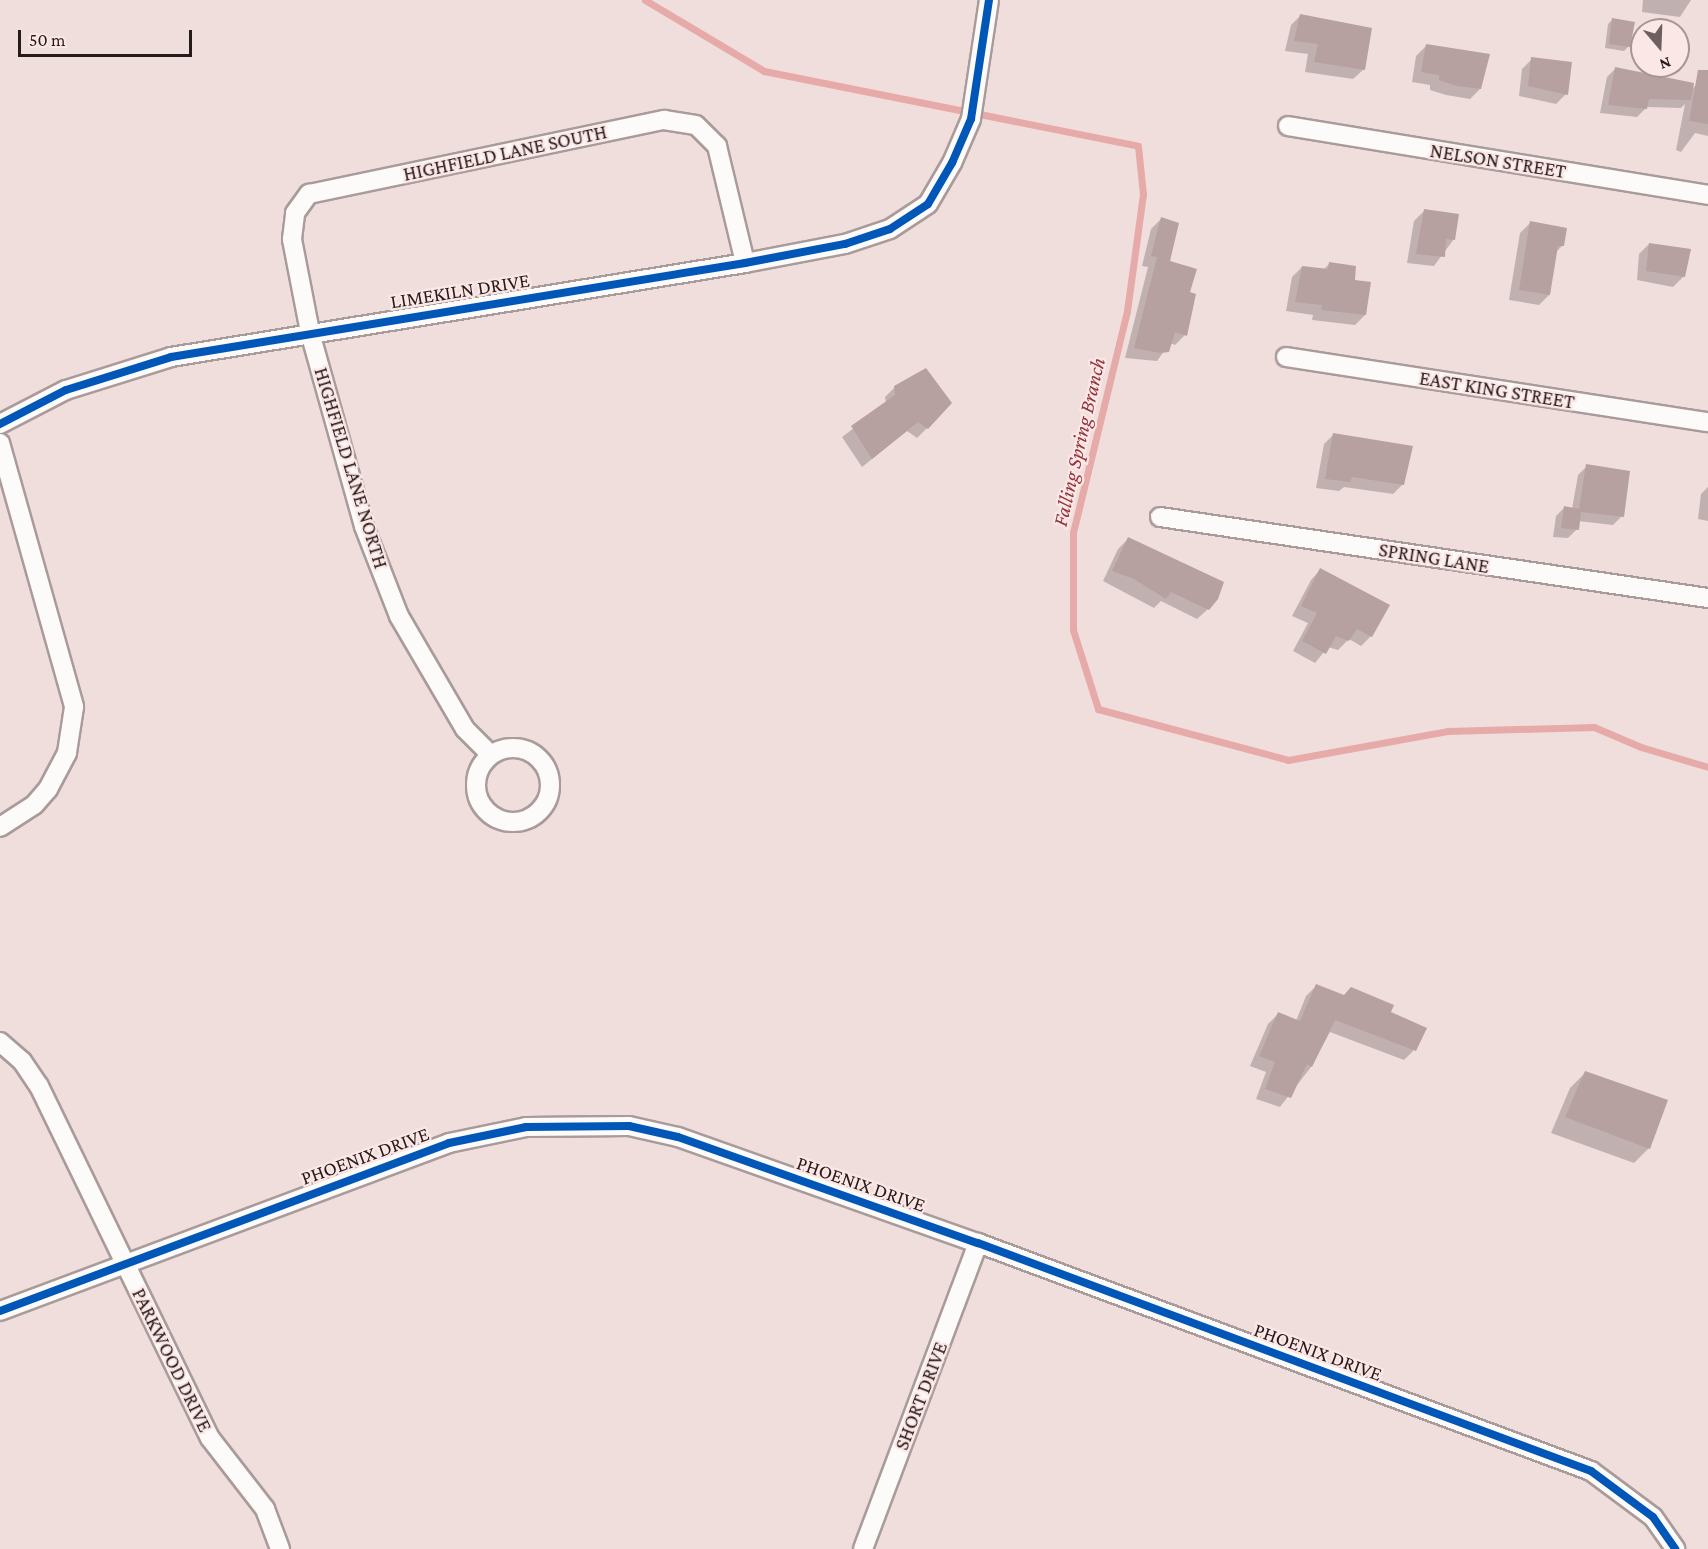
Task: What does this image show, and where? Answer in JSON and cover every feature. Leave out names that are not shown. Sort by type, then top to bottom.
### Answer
[{"type":"street","name":"LIMEKILN DRIVE","points":[[0,424],[66,390],[120,371],[182,355],[310,332],[745,263],[845,244],[890,229],[928,204],[952,163],[971,119],[989,0]]},
{"type":"street","name":"HIGHFIELD LANE SOUTH","points":[[310,332],[292,239],[296,213],[309,194],[664,120],[696,125],[717,146],[745,263]]},
{"type":"street","name":"NELSON STREET","points":[[1288,126],[1708,195]]},
{"type":"street","name":"HIGHFIELD LANE NORTH","points":[[310,332],[364,526],[399,616],[465,729],[490,754]]},
{"type":"street","name":"EAST KING STREET","points":[[1286,357],[1708,422]]},
{"type":"street","points":[[0,443],[74,707],[67,753],[48,789],[34,805],[0,827]]},
{"type":"street","name":"SPRING LANE","points":[[1160,517],[1708,598]]},
{"type":"street","points":[[513,747],[536,755],[544,764],[550,788],[540,810],[530,818],[512,822],[494,818],[485,810],[476,793],[476,775],[490,754],[513,747]]},
{"type":"street","name":"PARKWOOD DRIVE","points":[[0,1042],[22,1061],[39,1086],[210,1438],[265,1509],[280,1549]]},
{"type":"street","name":"PHOENIX DRIVE","points":[[0,1311],[441,1145],[526,1127],[629,1126],[678,1137],[978,1243],[1591,1471],[1653,1517],[1675,1549]]},
{"type":"street","name":"SHORT DRIVE","points":[[863,1549],[978,1243]]},
{"type":"building","points":[[1300,14],[1372,28],[1365,70],[1314,62],[1318,44],[1294,41]]},
{"type":"building","points":[[1612,18],[1630,21],[1630,47],[1609,44]]},
{"type":"building","points":[[1426,44],[1490,54],[1481,89],[1457,86],[1439,80],[1439,75],[1421,72]]},
{"type":"building","points":[[1531,57],[1572,62],[1568,95],[1528,86]]},
{"type":"building","points":[[1615,67],[1630,70],[1630,78],[1669,78],[1694,83],[1691,100],[1649,99],[1647,109],[1608,105]]},
{"type":"building","points":[[1698,70],[1708,70],[1708,124],[1689,121]]},
{"type":"building","points":[[1424,209],[1459,214],[1455,240],[1446,239],[1445,257],[1416,254]]},
{"type":"building","points":[[1161,217],[1179,223],[1170,261],[1197,269],[1190,292],[1196,294],[1187,336],[1175,332],[1169,352],[1160,353],[1134,348],[1157,257],[1151,256]]},
{"type":"building","points":[[1530,221],[1567,228],[1564,246],[1558,246],[1550,295],[1519,290]]},
{"type":"building","points":[[1649,243],[1691,249],[1685,277],[1646,271]]},
{"type":"building","points":[[1329,262],[1356,266],[1355,280],[1371,282],[1366,315],[1321,310],[1322,305],[1295,302],[1302,266],[1328,269]]},
{"type":"building","points":[[926,368],[952,403],[928,429],[918,422],[872,459],[851,426],[895,395],[894,386]]},
{"type":"building","points":[[1333,433],[1413,446],[1404,485],[1352,477],[1350,482],[1325,479]]},
{"type":"building","points":[[1586,464],[1630,471],[1624,517],[1581,512],[1579,530],[1561,528],[1564,506],[1579,509]]},
{"type":"building","points":[[1128,537],[1224,582],[1218,599],[1209,610],[1171,592],[1166,599],[1134,579],[1112,571]]},
{"type":"building","points":[[1320,568],[1390,605],[1372,637],[1357,629],[1349,641],[1336,636],[1326,654],[1302,641],[1317,613],[1301,606]]},
{"type":"building","points":[[1316,984],[1344,995],[1351,987],[1394,1005],[1391,1012],[1427,1028],[1416,1051],[1335,1020],[1312,1067],[1307,1064],[1291,1098],[1265,1089],[1275,1062],[1259,1056],[1278,1012],[1300,1021]]},
{"type":"building","points":[[1585,1071],[1668,1100],[1650,1149],[1565,1117]]},
{"type":"waterway","name":"Falling Spring Branch","points":[[645,0],[764,71],[1138,146],[1143,194],[1127,311],[1073,533],[1073,630],[1098,709],[1288,760],[1448,731],[1594,727],[1641,747],[1708,767]]},
{"type":"cycle path","points":[[0,424],[66,390],[171,357],[745,263],[845,244],[890,229],[928,204],[952,163],[971,119],[989,0]]},
{"type":"cycle path","points":[[0,1311],[449,1143],[526,1127],[629,1126],[678,1137],[978,1243],[1591,1471],[1653,1517],[1675,1549]]}]
